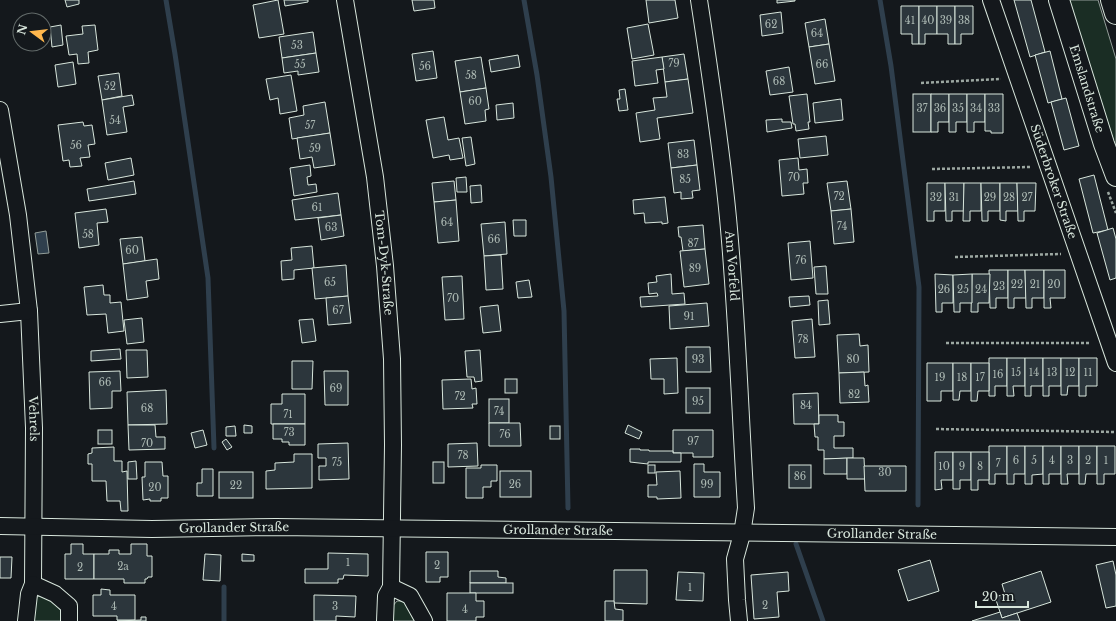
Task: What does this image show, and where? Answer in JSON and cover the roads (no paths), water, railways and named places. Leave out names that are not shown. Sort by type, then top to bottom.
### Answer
[{"type":"highway","points":[[1112,0],[1116,13]]},
{"type":"street","name":"Tom-Dyk-Straße","points":[[345,0],[375,177],[385,266],[392,359],[393,445],[391,587],[386,596],[385,621]]},
{"type":"street","name":"Am Vorfeld","points":[[699,0],[728,218],[746,508],[742,534],[735,560],[736,600],[739,621]]},
{"type":"street","name":"Süderbroker Straße","points":[[991,0],[1116,363]]},
{"type":"street","name":"Emslandstraße","points":[[1059,0],[1104,144],[1116,176]]},
{"type":"street","name":"Vehrels","points":[[0,110],[18,215],[29,311],[34,428],[34,584],[29,594],[26,621]]},
{"type":"street","points":[[0,314],[29,311]]},
{"type":"street","name":"Grollander Straße","points":[[0,526],[152,529],[276,527],[392,528],[1116,538]]},
{"type":"street","points":[[34,584],[55,594],[69,606],[69,621]]},
{"type":"street","points":[[391,587],[410,596],[424,621]]},
{"type":"water","points":[[46,231],[49,253],[38,254],[35,233]]},
{"type":"waterway","points":[[166,0],[208,278],[214,448]]},
{"type":"waterway","points":[[524,0],[537,75],[551,177],[564,311],[568,508]]},
{"type":"waterway","points":[[880,0],[891,66],[919,287],[918,505]]},
{"type":"waterway","points":[[796,544],[823,621]]},
{"type":"waterway","points":[[224,587],[224,621]]}]
